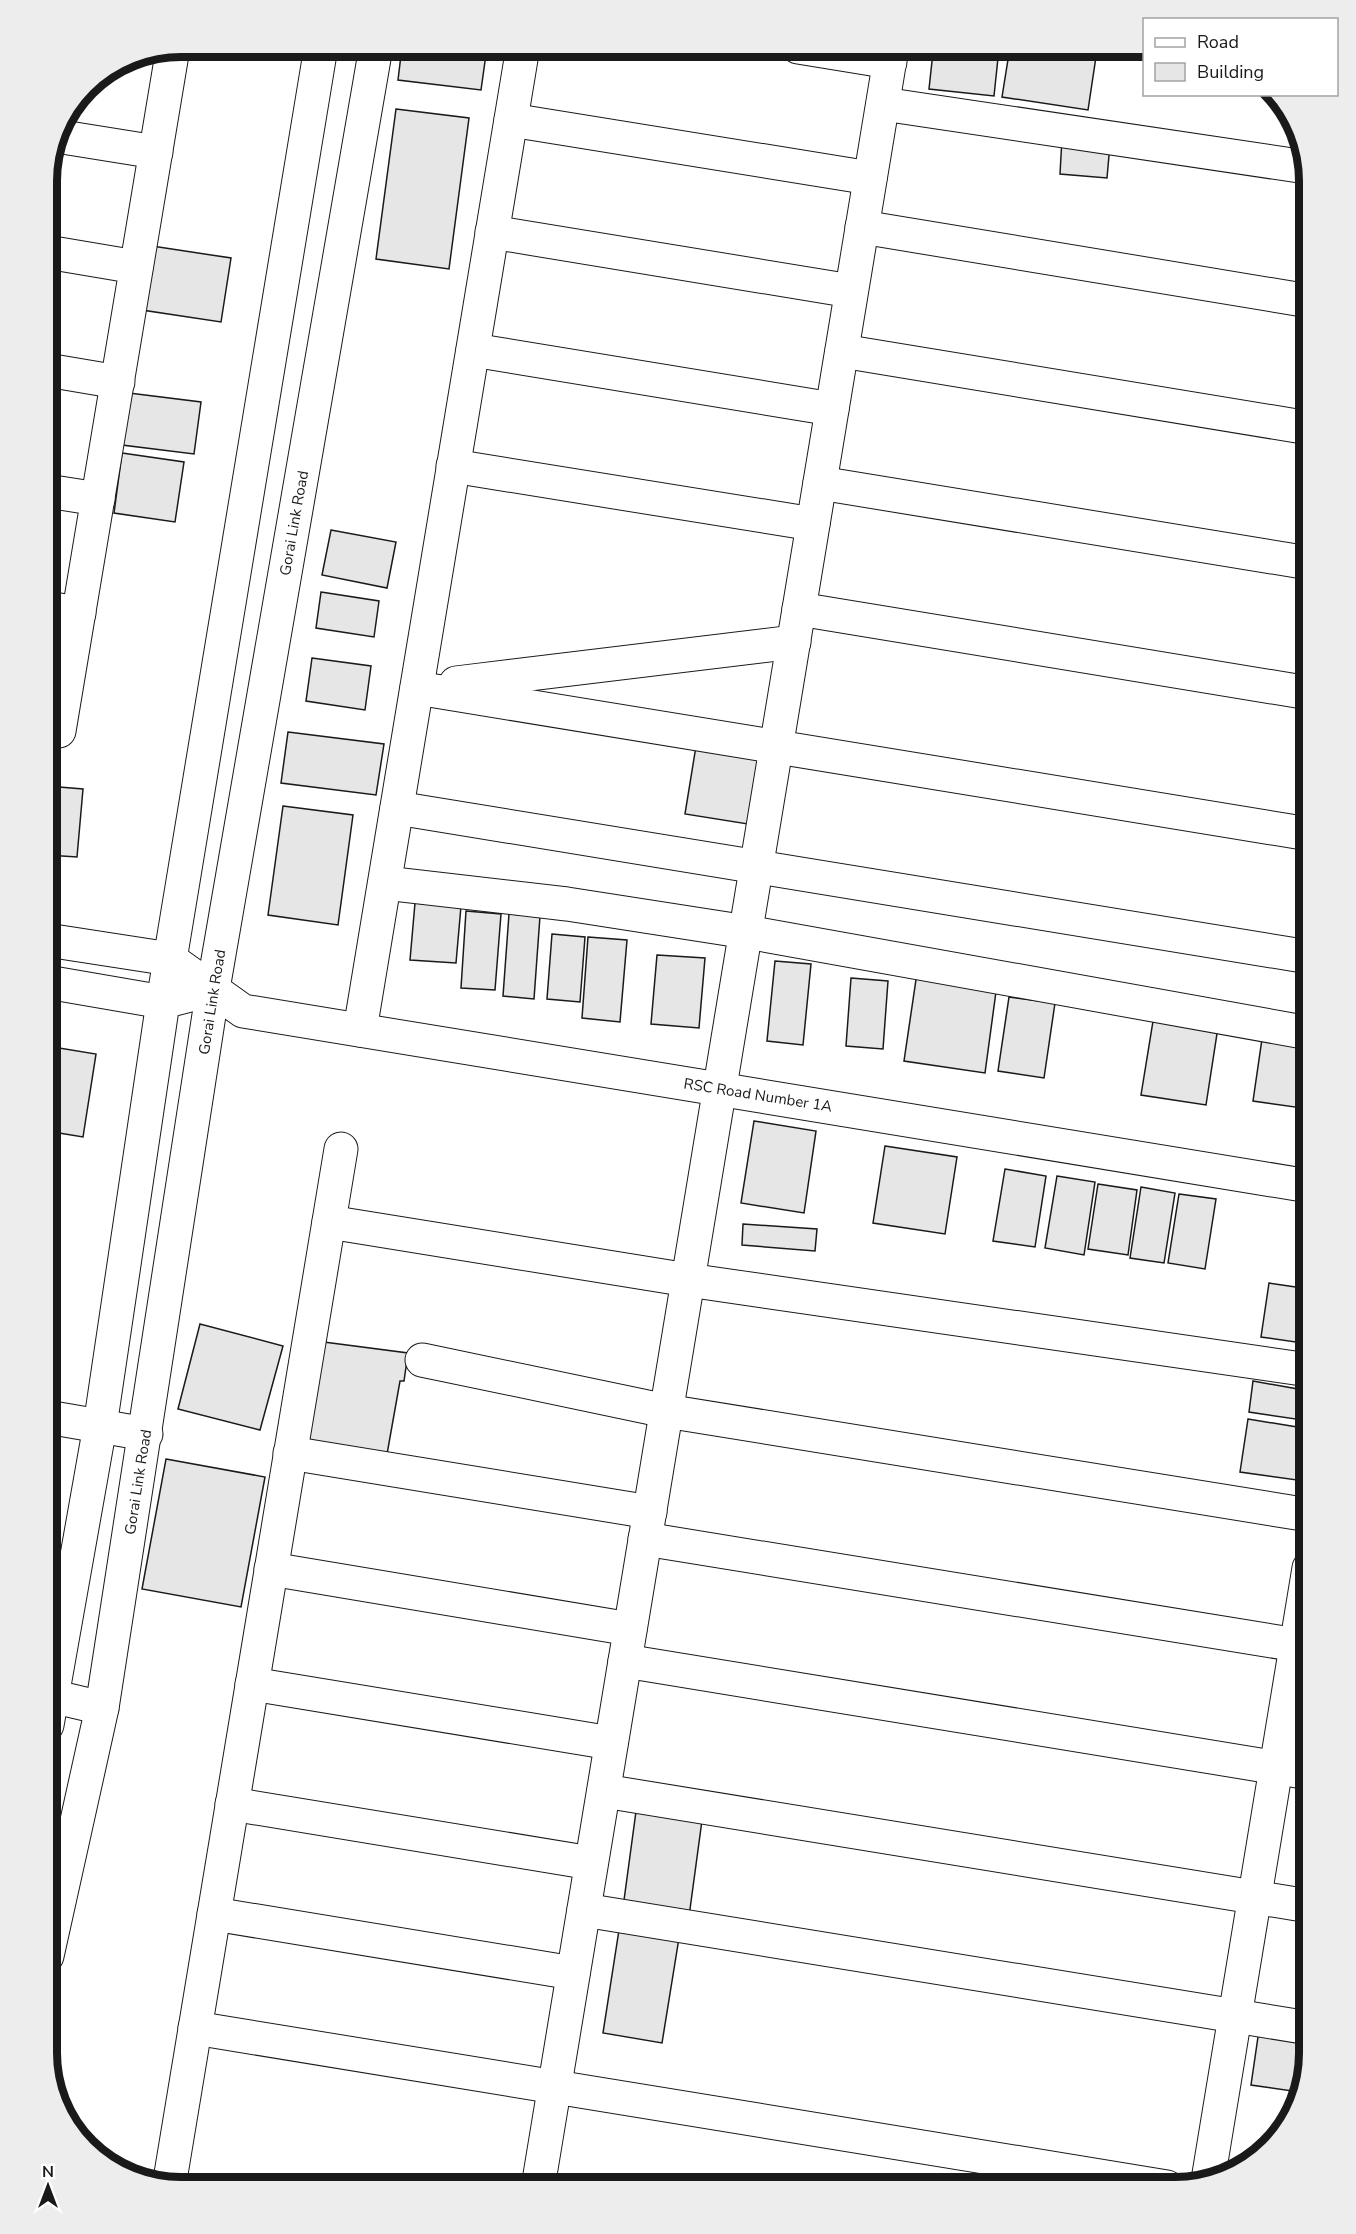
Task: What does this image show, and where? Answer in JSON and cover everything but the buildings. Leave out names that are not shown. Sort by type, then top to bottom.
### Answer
[{"type":"street","points":[[57,1661],[100,1426],[163,1002],[319,57]]},
{"type":"street","name":"Gorai Link Road","points":[[57,1907],[102,1708],[213,989],[374,57]]},
{"type":"street","points":[[360,1030],[521,57]]},
{"type":"street","points":[[540,2177],[891,57]]},
{"type":"street","points":[[57,731],[59,731],[80,613],[171,58]]},
{"type":"street","points":[[883,104],[1298,166]]},
{"type":"street","points":[[511,120],[870,178]]},
{"type":"street","points":[[65,137],[156,152]]},
{"type":"street","points":[[862,227],[1299,299]]},
{"type":"street","points":[[492,232],[851,291]]},
{"type":"street","points":[[57,254],[136,267]]},
{"type":"street","points":[[473,350],[832,409]]},
{"type":"street","points":[[842,351],[1299,426]]},
{"type":"street","points":[[57,372],[118,382]]},
{"type":"street","points":[[453,466],[813,524]]},
{"type":"street","points":[[820,483],[1299,561]]},
{"type":"street","points":[[57,493],[98,499]]},
{"type":"street","points":[[799,609],[1299,691]]},
{"type":"street","points":[[57,610],[80,613]]},
{"type":"street","points":[[417,688],[794,642]]},
{"type":"street","points":[[417,688],[1299,832]]},
{"type":"street","points":[[397,808],[1299,955]]},
{"type":"street","points":[[385,883],[567,904],[747,932],[1299,1031]]},
{"type":"street","points":[[57,941],[170,959]]},
{"type":"street","name":"RSC Road Number 1A","points":[[170,959],[243,1011],[1299,1184]]},
{"type":"street","points":[[57,984],[163,1002],[213,989]]},
{"type":"street","points":[[171,2177],[341,1149]]},
{"type":"street","points":[[329,1222],[688,1280],[1299,1368]]},
{"type":"street","points":[[422,1360],[666,1411],[1299,1513]]},
{"type":"street","points":[[57,1419],[146,1434]]},
{"type":"street","points":[[290,1454],[647,1525],[1299,1645]]},
{"type":"street","points":[[271,1569],[630,1629]]},
{"type":"street","points":[[625,1661],[1299,1771]]},
{"type":"street","points":[[1209,2172],[1276,1767],[1299,1664]]},
{"type":"street","points":[[252,1684],[611,1743]]},
{"type":"street","points":[[57,1705],[102,1708]]},
{"type":"street","points":[[604,1791],[1299,1904]]},
{"type":"street","points":[[232,1804],[591,1863]]},
{"type":"street","points":[[584,1910],[1299,2026]]},
{"type":"street","points":[[214,1914],[573,1972]]},
{"type":"street","points":[[195,2028],[1105,2177]]}]
